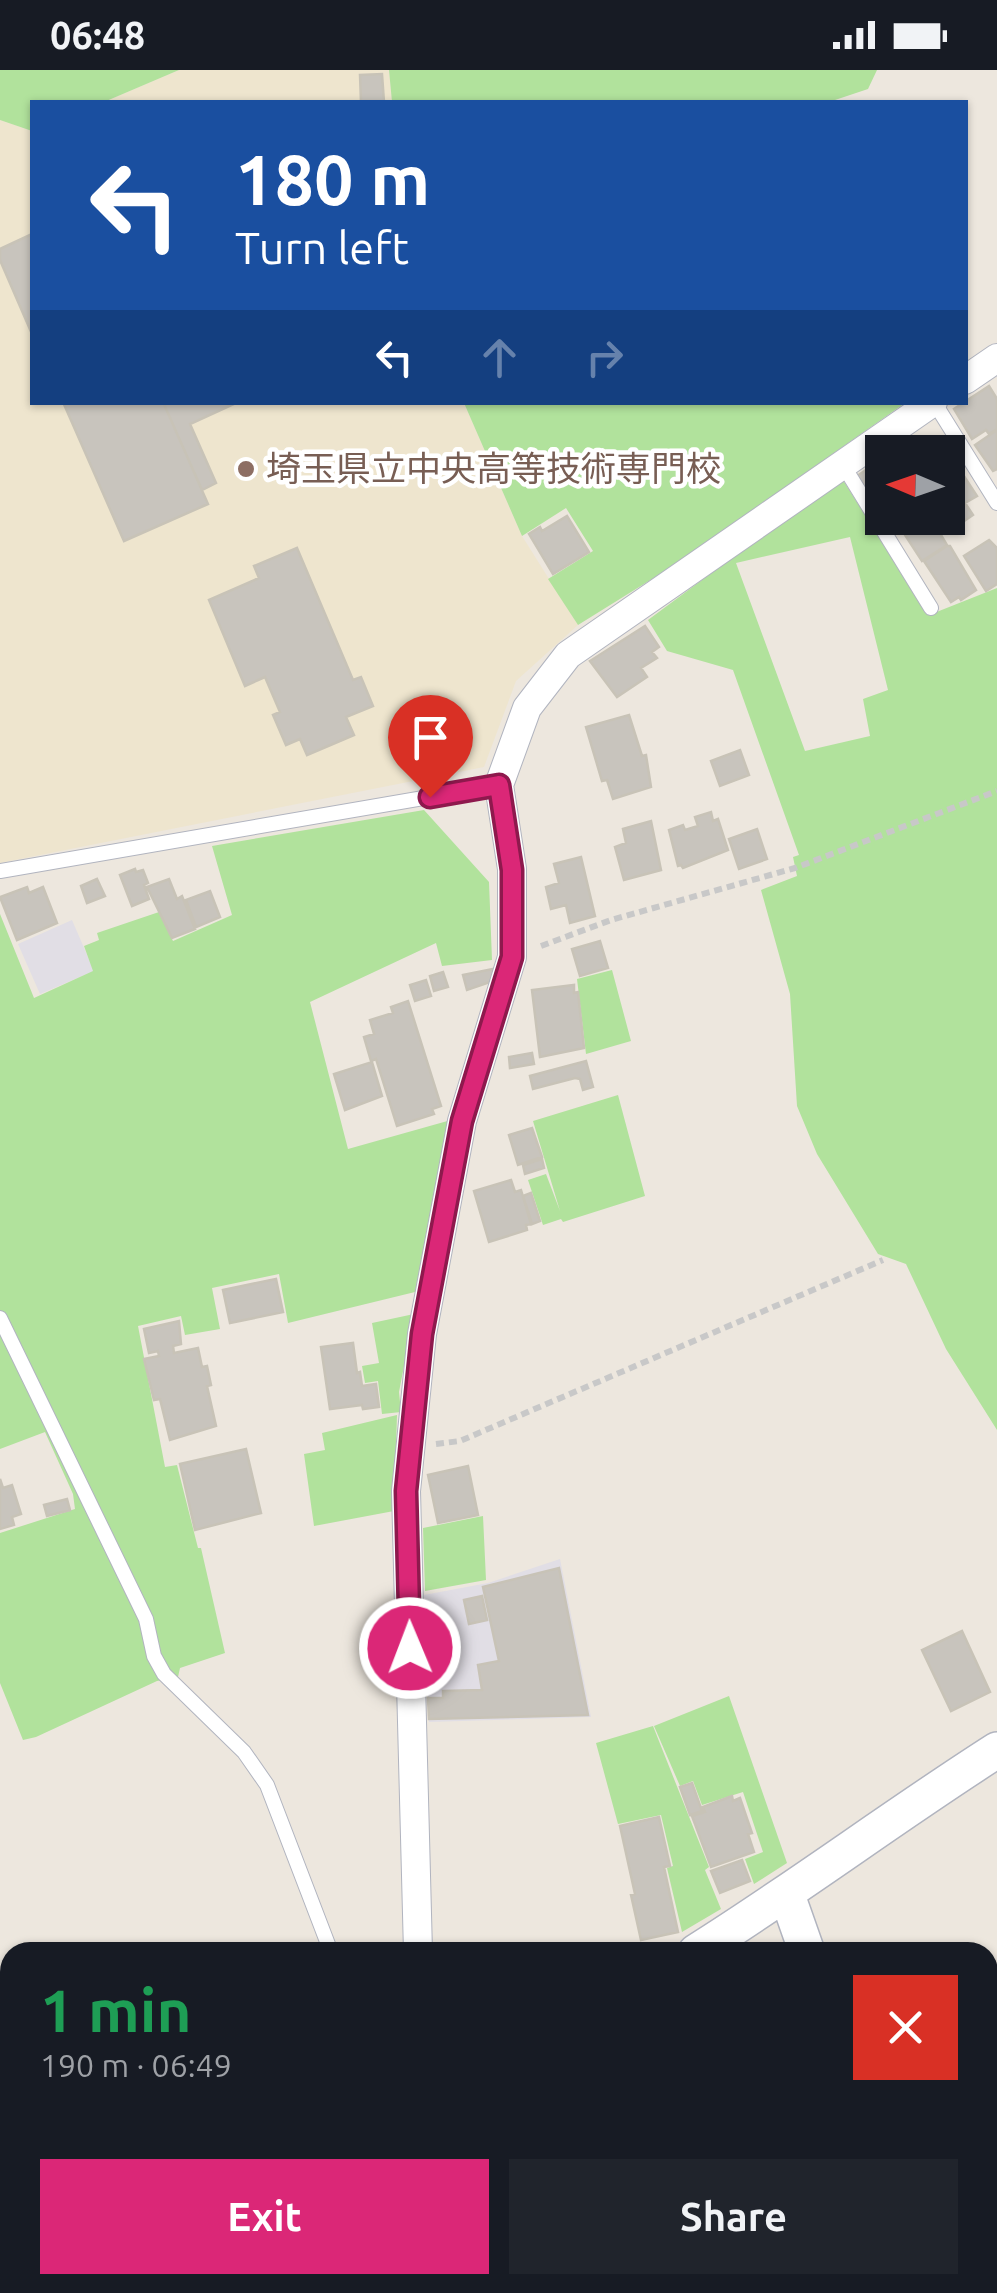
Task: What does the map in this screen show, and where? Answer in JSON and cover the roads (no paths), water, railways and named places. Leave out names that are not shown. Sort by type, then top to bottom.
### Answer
[{"type":"street","points":[[968,378],[997,358]]},
{"type":"street","points":[[418,1942],[406,1491],[422,1334],[462,1121],[512,957],[512,870],[499,785],[528,708],[568,656],[930,405]]},
{"type":"street","points":[[712,1942],[997,1750]]},
{"type":"street","points":[[787,1895],[803,1942]]},
{"type":"lane","points":[[936,405],[997,502]]},
{"type":"lane","points":[[843,465],[931,608]]},
{"type":"lane","points":[[0,871],[499,785]]},
{"type":"lane","points":[[0,1318],[146,1619],[154,1656],[164,1674],[244,1752],[267,1785],[327,1942]]},
{"type":"place","name":"埼玉県立中央高等技術専門校","points":[[246,469]]}]
